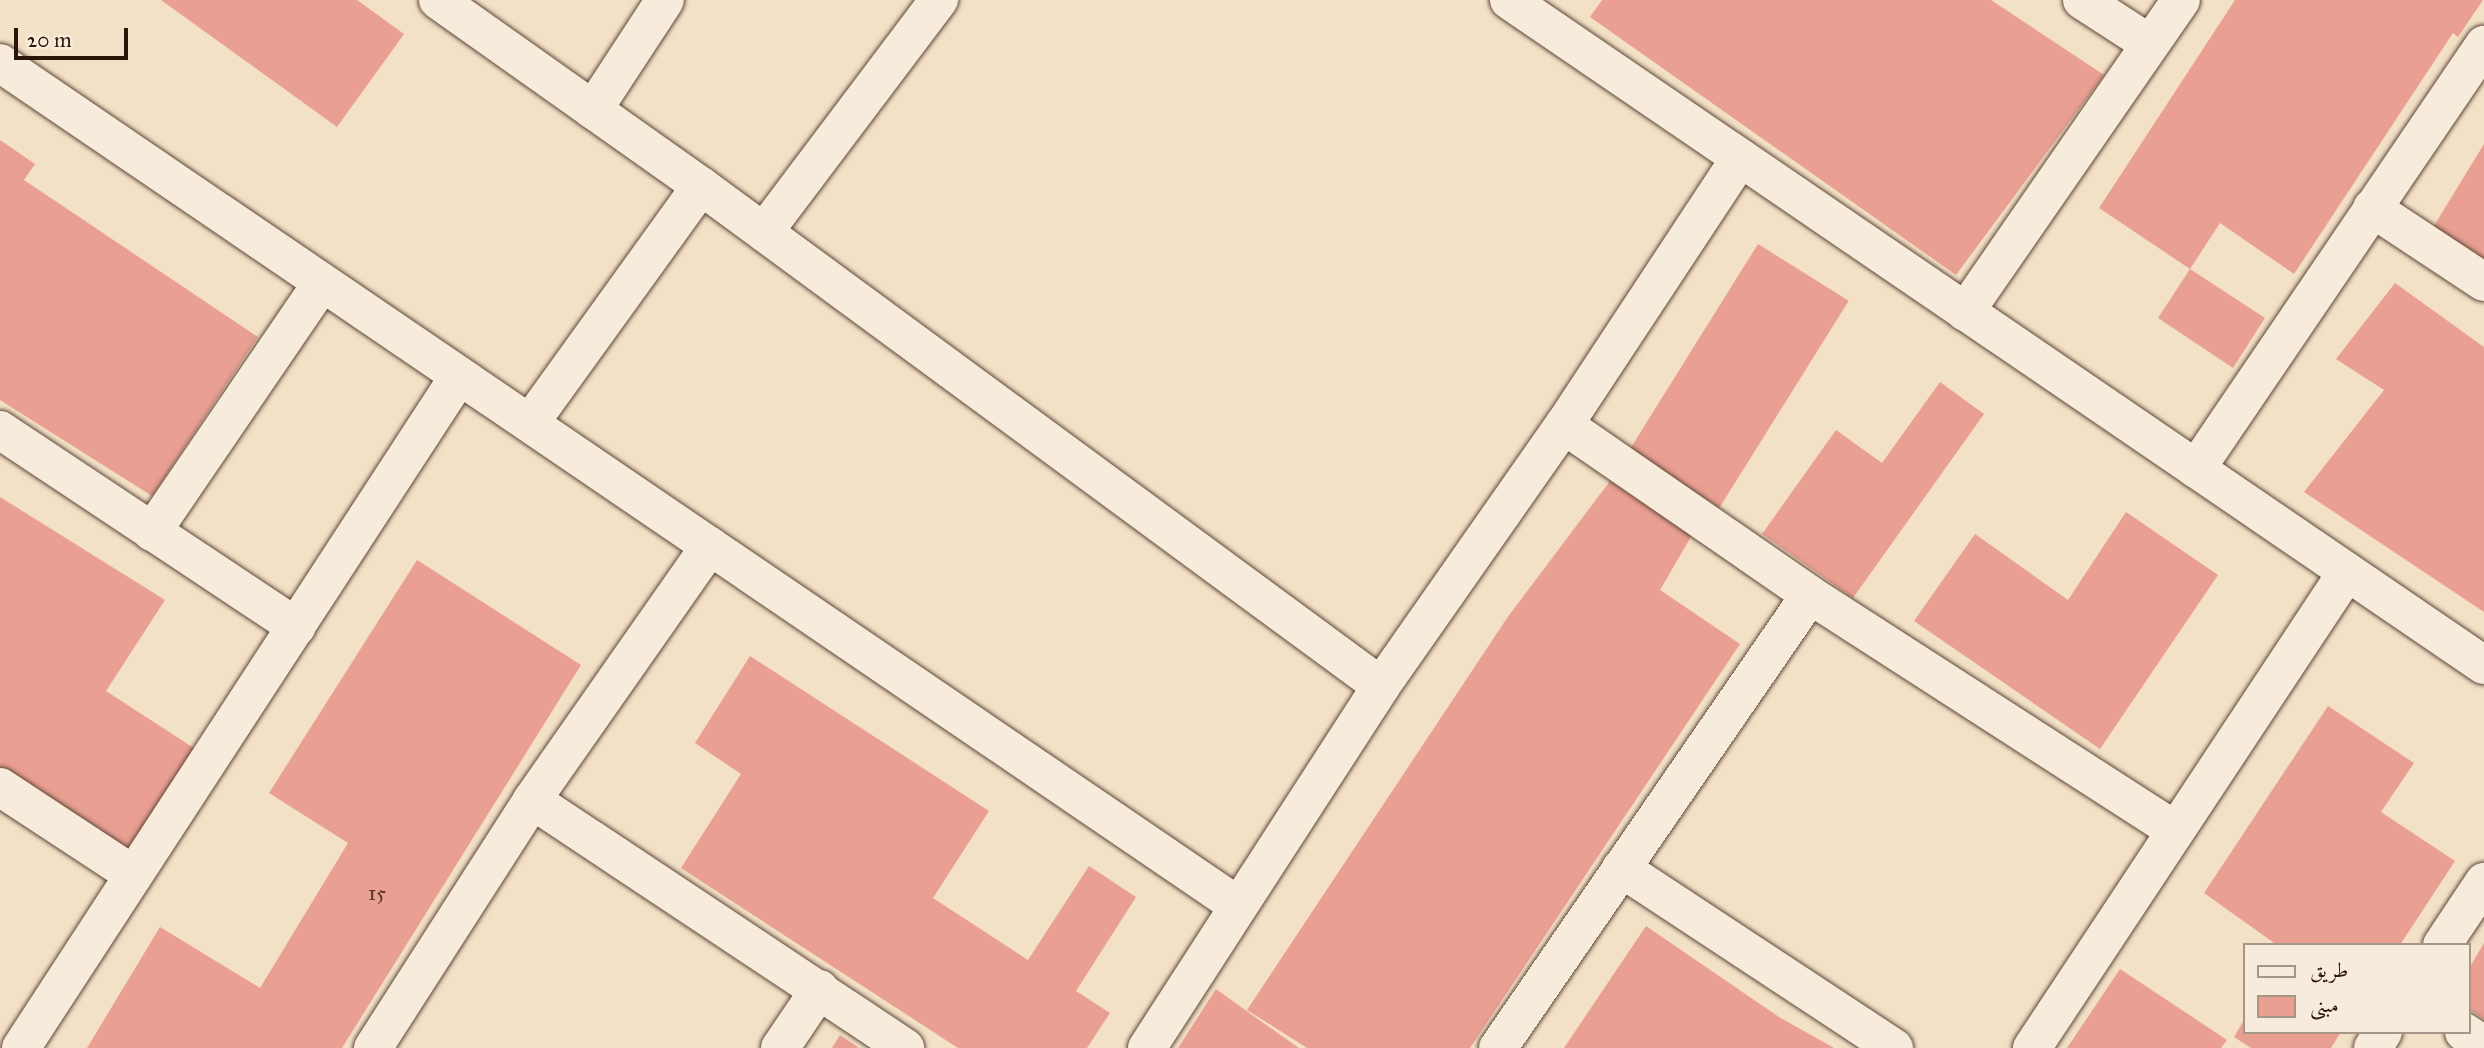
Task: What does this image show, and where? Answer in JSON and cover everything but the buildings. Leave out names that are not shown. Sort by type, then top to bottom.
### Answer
[{"type":"street","points":[[438,0],[701,186],[1381,686]]},
{"type":"street","points":[[593,110],[665,0]]},
{"type":"street","points":[[764,232],[939,0]]},
{"type":"street","points":[[1509,0],[2484,665]]},
{"type":"street","points":[[2082,0],[2150,44]]},
{"type":"street","points":[[1965,312],[2181,0]]},
{"type":"street","points":[[2196,469],[2484,45]]},
{"type":"street","points":[[0,63],[1237,905]]},
{"type":"street","points":[[1147,1048],[1381,686],[1563,425],[1740,158]]},
{"type":"street","points":[[530,424],[701,186]]},
{"type":"street","points":[[2372,208],[2484,282]]},
{"type":"street","points":[[152,532],[322,283]]},
{"type":"street","points":[[21,1048],[459,376]]},
{"type":"street","points":[[1563,425],[1810,595],[2173,829]]},
{"type":"street","points":[[0,430],[296,627]]},
{"type":"street","points":[[373,1048],[532,800],[710,546]]},
{"type":"street","points":[[2032,1048],[2088,970],[2173,829],[2347,572]]},
{"type":"street","points":[[1498,1048],[1810,595]]},
{"type":"street","points":[[0,788],[134,875]]},
{"type":"street","points":[[532,800],[905,1048]]},
{"type":"street","points":[[1621,868],[1894,1048]]},
{"type":"street","points":[[2443,943],[2484,883]]},
{"type":"street","points":[[780,1048],[820,989]]},
{"type":"street","points":[[2468,1034],[2484,1045]]}]
